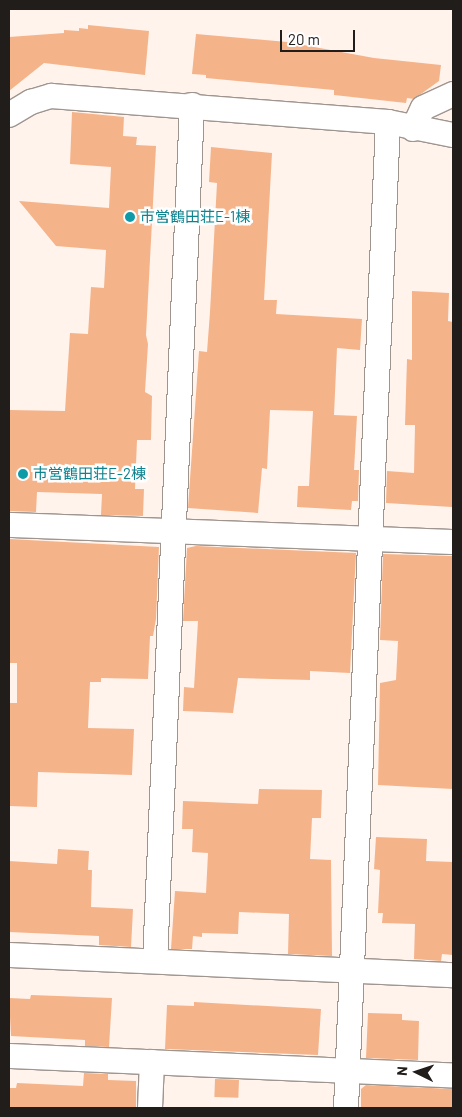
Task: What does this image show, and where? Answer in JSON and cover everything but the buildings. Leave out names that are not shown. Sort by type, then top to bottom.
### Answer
[{"type":"street","points":[[413,129],[423,108],[453,94]]},
{"type":"street","points":[[9,115],[31,102],[51,96],[192,104],[388,122],[413,129],[453,135]]},
{"type":"street","points":[[156,961],[192,104]]},
{"type":"street","points":[[346,1108],[350,970],[388,122]]},
{"type":"street","points":[[9,525],[453,542]]},
{"type":"street","points":[[9,955],[453,975]]},
{"type":"street","points":[[9,1056],[453,1075]]},
{"type":"street","points":[[150,1108],[152,1062]]},
{"type":"place","name":"市営鶴田荘E-1棟","points":[[130,217]]},
{"type":"place","name":"市営鶴田荘E-2棟","points":[[23,474]]}]
